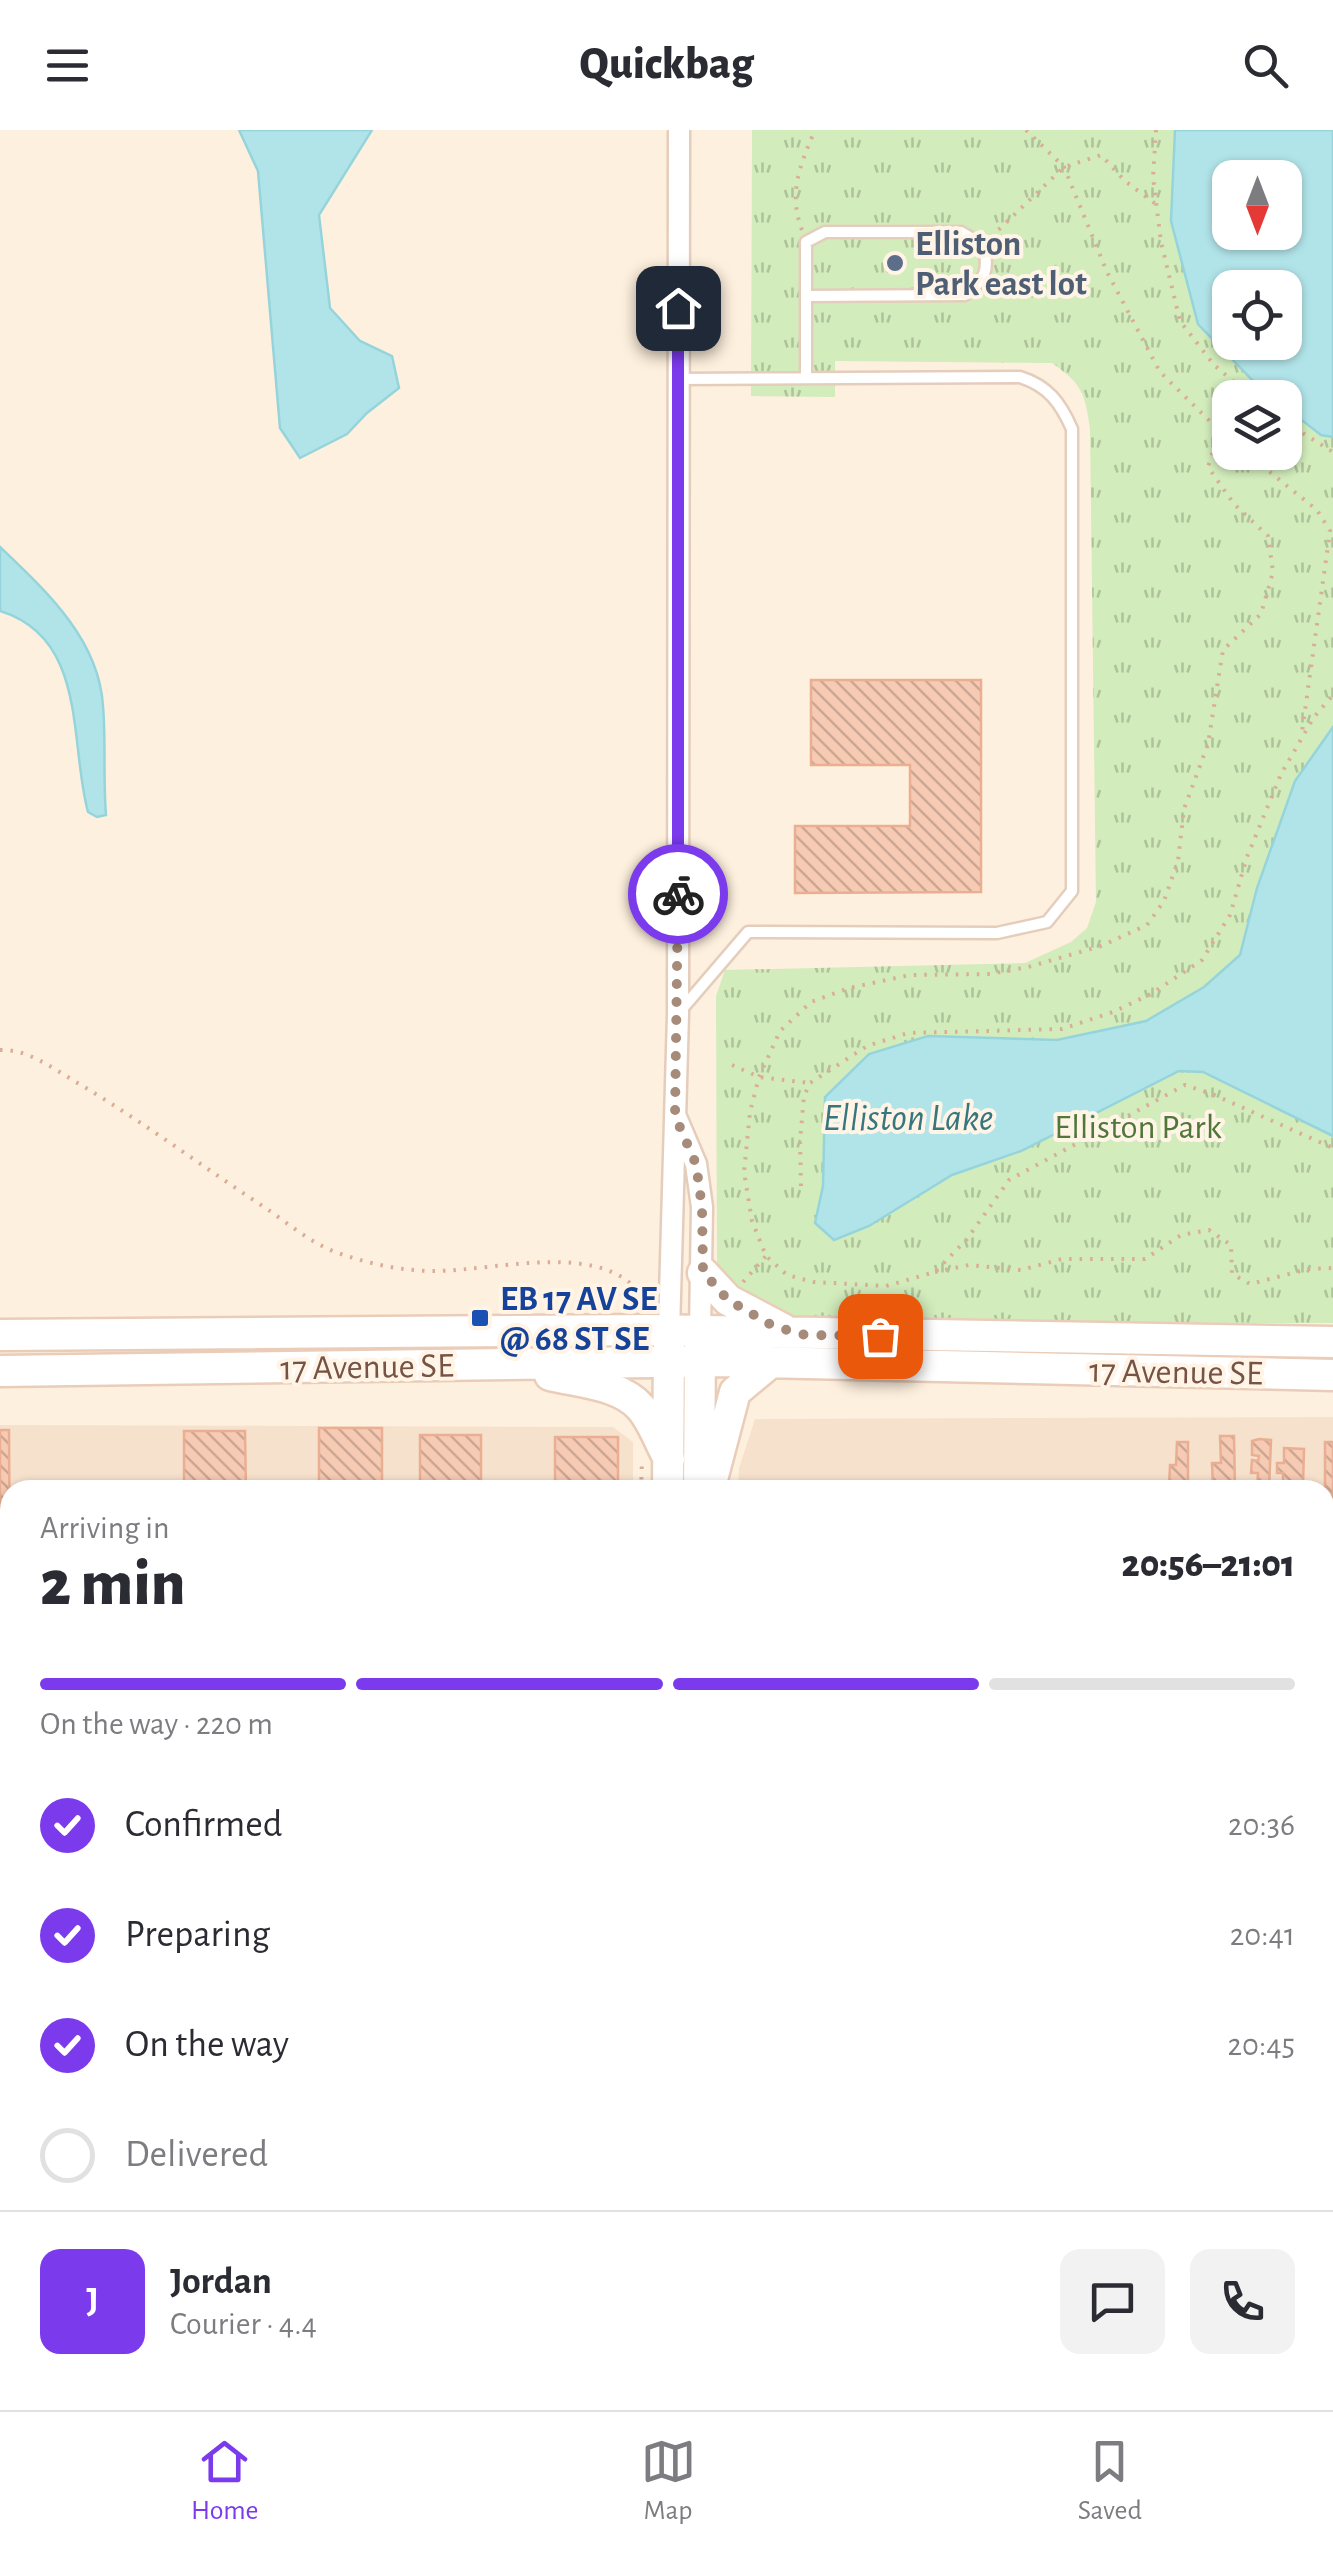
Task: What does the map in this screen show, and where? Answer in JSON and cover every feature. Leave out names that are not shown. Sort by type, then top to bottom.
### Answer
[{"type":"main road","points":[[703,1272],[717,1292],[742,1310],[773,1326],[805,1335]]},
{"type":"main road","points":[[668,1480],[669,1331]]},
{"type":"main road","name":"17 Avenue SE","points":[[0,1335],[669,1331],[700,1346],[771,1362],[1333,1375]]},
{"type":"main road","name":"17 Avenue SE","points":[[0,1371],[668,1362],[700,1346],[805,1335],[1333,1342]]},
{"type":"main road","points":[[699,1480],[700,1346]]},
{"type":"main road","points":[[712,1480],[734,1392],[771,1362]]},
{"type":"main road","points":[[502,1363],[614,1390],[633,1400],[644,1411],[668,1459]]},
{"type":"street","points":[[669,1331],[678,1014],[679,130]]},
{"type":"street","points":[[675,1116],[696,1164],[702,1207],[700,1346]]},
{"type":"lane","points":[[806,296],[965,295],[984,281],[988,263],[983,245],[961,232],[825,232],[806,242],[806,296],[806,377]]},
{"type":"lane","points":[[678,380],[1020,377],[1039,383],[1062,404],[1072,428],[1072,891],[1048,922],[997,932],[748,932],[678,1014]]},
{"type":"path","points":[[806,242],[794,210],[796,175],[815,130]]},
{"type":"path","points":[[1026,130],[1064,168],[1107,272],[1160,372],[1212,426]]},
{"type":"path","points":[[1156,130],[1153,177],[1180,321],[1214,365],[1232,380]]},
{"type":"path","points":[[983,245],[1064,168],[1100,155],[1125,181],[1157,205]]},
{"type":"path","points":[[1302,433],[1333,452]]},
{"type":"path","points":[[1212,455],[1208,467],[1234,504],[1268,536],[1272,572],[1261,614],[1223,650],[1208,744],[1184,809],[1178,861],[1164,900],[1147,925],[1101,946],[1028,967],[990,974],[910,976],[849,988],[810,1002],[780,1031],[759,1077],[750,1112],[744,1172],[752,1221],[766,1256],[787,1275],[814,1282],[886,1286],[969,1266],[1021,1270],[1062,1260],[1145,1260],[1182,1236],[1209,1230],[1231,1245],[1232,1274],[1250,1284],[1308,1269],[1333,1268]]},
{"type":"path","points":[[1268,470],[1317,510],[1330,531],[1301,738]]},
{"type":"path","points":[[801,1186],[800,1141],[804,1096],[810,1083],[867,1046],[908,1033],[1062,1028],[1151,994],[1202,960],[1230,915],[1247,857],[1281,774],[1314,717],[1333,695]]},
{"type":"path","points":[[0,1050],[33,1057],[82,1086],[326,1249],[386,1267],[430,1271],[570,1261],[599,1265],[629,1280],[648,1302]]},
{"type":"path","points":[[732,1065],[759,1077],[810,1083]]},
{"type":"path","points":[[935,1272],[967,1239],[1009,1180],[1185,1086],[1212,1094],[1333,1148]]},
{"type":"path","points":[[734,1292],[766,1256]]},
{"type":"shaded area","points":[[1333,1417],[1333,1480],[738,1480],[755,1419]]},
{"type":"shaded area","points":[[0,1425],[613,1427],[633,1442],[633,1480],[0,1480]]},
{"type":"green space","name":"Elliston Park","points":[[752,130],[1333,130],[1333,1323],[823,1322],[765,1313],[717,1273],[716,996],[725,970],[1025,963],[1071,942],[1087,928],[1096,902],[1090,429],[1084,398],[1070,377],[1052,363],[835,361],[835,397],[751,396]]},
{"type":"water","points":[[239,130],[372,130],[319,215],[330,308],[360,341],[392,356],[399,388],[347,434],[300,458],[280,428],[258,171]]},
{"type":"water","points":[[1175,130],[1333,130],[1333,437],[1321,435],[1302,420],[1302,380],[1252,380],[1233,360],[1302,360],[1302,270],[1212,270],[1212,338],[1198,324],[1171,221]]},
{"type":"water","points":[[0,547],[52,599],[92,659],[103,706],[106,815],[97,817],[88,812],[70,695],[62,668],[48,644],[28,625],[0,611]]},
{"type":"water","name":"Elliston Lake","points":[[1333,727],[1333,1136],[1203,1072],[1179,1071],[1021,1151],[952,1175],[869,1226],[834,1240],[815,1223],[823,1186],[825,1097],[869,1054],[928,1036],[1057,1040],[1146,1021],[1204,987],[1240,955],[1257,888],[1295,781]]},
{"type":"building","points":[[811,680],[981,680],[981,892],[795,893],[795,826],[910,826],[910,765],[811,765]]},
{"type":"building","points":[[319,1428],[382,1428],[382,1480],[319,1480]]},
{"type":"building","points":[[0,1430],[9,1430],[9,1480],[0,1480]]},
{"type":"building","points":[[184,1431],[245,1431],[246,1480],[184,1480]]},
{"type":"building","points":[[420,1435],[481,1435],[481,1480],[420,1480]]},
{"type":"building","points":[[1220,1436],[1234,1436],[1235,1480],[1213,1480],[1212,1463],[1221,1463]]},
{"type":"building","points":[[555,1437],[618,1437],[618,1480],[555,1480]]},
{"type":"building","points":[[1271,1440],[1269,1480],[1258,1480],[1258,1473],[1251,1473],[1252,1460],[1258,1461],[1259,1456],[1252,1455],[1252,1441]]},
{"type":"building","points":[[1177,1442],[1188,1442],[1188,1480],[1169,1480],[1170,1465],[1176,1465]]},
{"type":"building","points":[[1325,1442],[1333,1442],[1333,1480],[1325,1480]]},
{"type":"building","points":[[1284,1448],[1304,1449],[1303,1480],[1283,1480],[1283,1473],[1277,1473],[1277,1463],[1284,1463]]},
{"type":"way so far","points":[[678,894],[675,1116],[696,1164],[702,1207],[703,1272],[717,1292],[773,1326],[805,1335],[880,1336]]},
{"type":"place","name":"Elliston Park east lot","points":[[895,263]]},
{"type":"place","name":"EB 17 AV SE @ 68 ST SE","points":[[480,1318]]},
{"type":"route","points":[[678,308],[678,894]]}]
